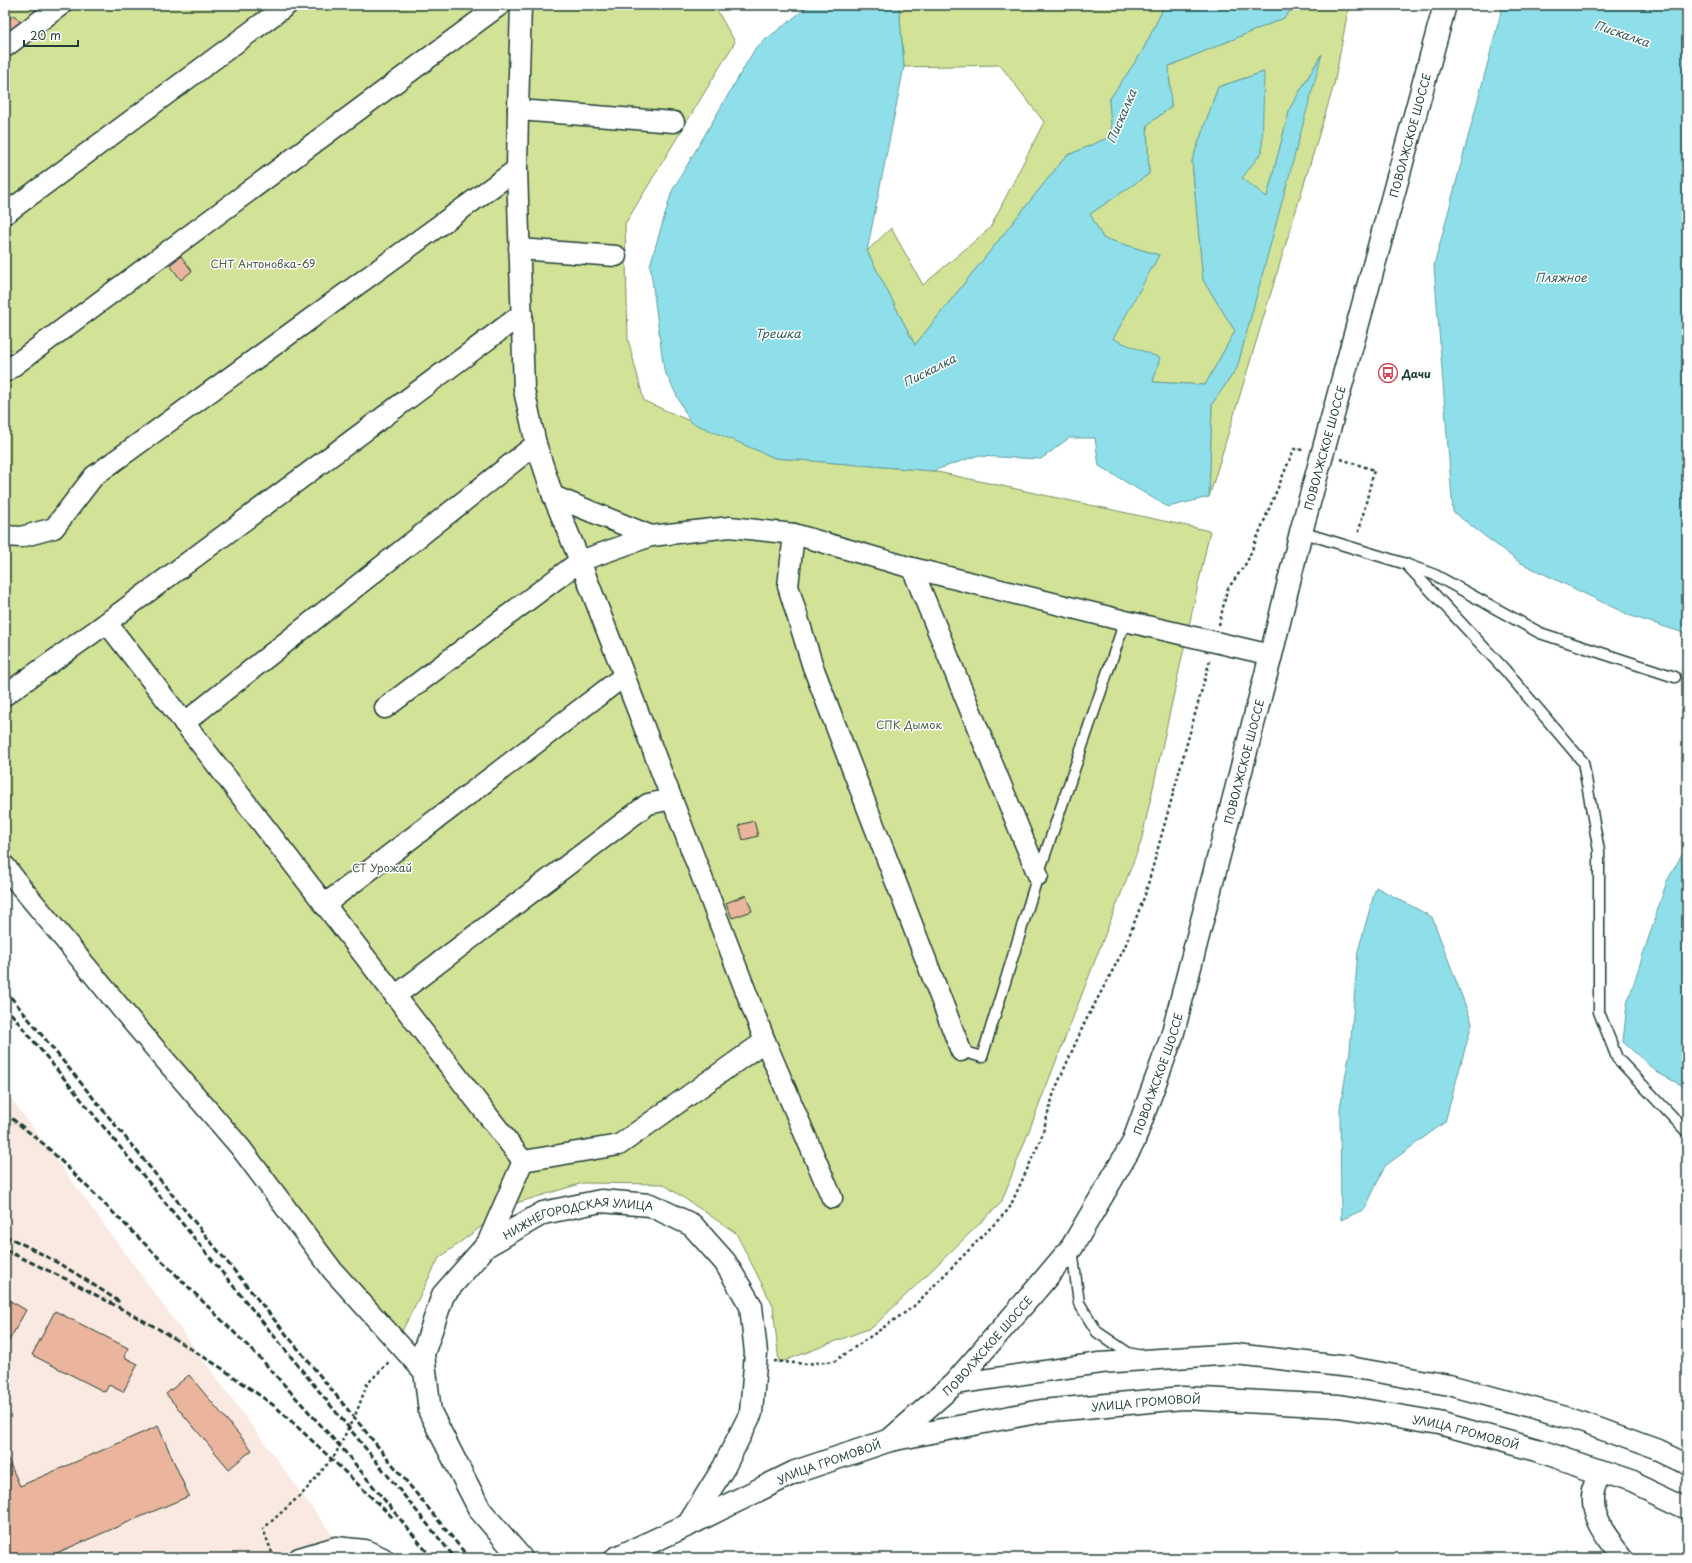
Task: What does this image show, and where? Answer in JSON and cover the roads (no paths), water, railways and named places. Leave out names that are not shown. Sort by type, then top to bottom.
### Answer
[{"type":"main road","name":"ПОВОЛЖСКОЕ ШОССЕ","points":[[890,1440],[954,1384],[1072,1247],[1132,1143],[1172,1036],[1271,655],[1300,532],[1445,5]]},
{"type":"main road","name":"НИЖНЕГОРОДСКАЯ УЛИЦА","points":[[521,1558],[480,1510],[430,1412],[423,1354],[443,1295],[486,1246],[543,1213],[601,1201],[650,1205],[692,1225],[725,1262],[751,1306],[755,1360],[751,1413],[724,1467],[688,1525]]},
{"type":"main road","name":"УЛИЦА ГРОМОВОЙ","points":[[616,1558],[688,1525],[796,1472],[890,1440],[1042,1411],[1183,1398],[1339,1406],[1439,1423],[1537,1450],[1634,1483],[1687,1508]]},
{"type":"street","points":[[5,47],[61,5]]},
{"type":"street","points":[[5,214],[287,5]]},
{"type":"street","points":[[5,372],[500,5]]},
{"type":"street","points":[[521,5],[518,110],[519,249],[524,390],[536,444],[553,496],[580,561],[765,1041],[832,1198]]},
{"type":"street","points":[[518,110],[674,122]]},
{"type":"street","points":[[5,536],[21,538],[54,528],[94,476],[518,169]]},
{"type":"street","points":[[519,249],[616,256]]},
{"type":"street","points":[[5,695],[106,623],[522,314]]},
{"type":"street","points":[[184,722],[536,444]]},
{"type":"street","points":[[553,496],[651,536]]},
{"type":"street","points":[[385,708],[580,561],[651,536],[730,527],[794,534],[912,568],[1125,621],[1271,655]]},
{"type":"street","points":[[794,534],[788,586],[813,667],[961,1051]]},
{"type":"street","points":[[912,568],[1038,875]]},
{"type":"street","points":[[106,623],[523,1161]]},
{"type":"street","points":[[324,905],[624,676]]},
{"type":"street","points":[[395,996],[648,804],[672,799]]},
{"type":"street","points":[[5,866],[21,888],[134,1024],[240,1148],[333,1271],[425,1374]]},
{"type":"street","points":[[523,1161],[619,1145],[765,1041]]},
{"type":"street","points":[[486,1246],[523,1161]]},
{"type":"street","points":[[954,1384],[1100,1363],[1235,1354],[1350,1366],[1449,1386],[1574,1419],[1658,1450],[1687,1464]]},
{"type":"street","points":[[1600,1472],[1594,1490],[1594,1506],[1602,1531],[1623,1558]]},
{"type":"street","points":[[299,1558],[336,1547],[365,1550],[384,1558]]},
{"type":"lane","points":[[1300,532],[1406,564],[1435,575],[1540,633],[1674,677]]},
{"type":"lane","points":[[1406,564],[1505,670],[1583,762],[1600,851],[1599,1012],[1617,1058],[1687,1132]]},
{"type":"lane","points":[[961,1051],[982,1057],[1038,875],[1125,621]]},
{"type":"lane","points":[[1072,1247],[1079,1303],[1097,1332],[1128,1353],[1157,1359]]},
{"type":"water","name":"Трешка","points":[[810,5],[899,5],[904,67],[867,251],[915,345],[1066,156],[1112,136],[1109,100],[1142,52],[1165,5],[1296,5],[1284,18],[1169,66],[1171,107],[1147,125],[1149,174],[1090,214],[1103,238],[1159,255],[1113,339],[1160,358],[1153,382],[1205,385],[1235,331],[1203,280],[1192,161],[1218,87],[1264,72],[1262,152],[1242,178],[1267,197],[1290,108],[1322,54],[1237,368],[1212,404],[1209,497],[1168,507],[1099,466],[1095,438],[1069,438],[1041,459],[976,456],[933,471],[775,458],[690,422],[664,370],[650,265],[672,191],[756,47]]},
{"type":"water","name":"Пляжное","points":[[1503,5],[1687,5],[1687,634],[1631,616],[1519,562],[1453,512],[1434,266]]},
{"type":"water","points":[[1687,846],[1687,1088],[1658,1073],[1623,1042],[1627,1004],[1667,881]]},
{"type":"water","points":[[1376,887],[1432,917],[1472,1023],[1445,1122],[1385,1166],[1365,1209],[1341,1220],[1340,1108],[1350,1051],[1358,951]]},
{"type":"railway","points":[[5,990],[469,1558]]},
{"type":"railway","points":[[5,1006],[455,1558]]},
{"type":"railway","points":[[5,1113],[45,1145],[259,1357],[346,1453],[432,1558]]},
{"type":"railway","points":[[5,1236],[64,1267],[121,1303]]},
{"type":"railway","points":[[5,1250],[70,1281],[157,1328],[220,1367],[276,1407],[393,1518]]},
{"type":"place","name":"Дачи","points":[[1388,373]]},
{"type":"water label","name":"Пискалка","points":[[1622,33]]},
{"type":"water label","name":"Пискалка","points":[[1121,116]]},
{"type":"water label","name":"Пискалка","points":[[929,370]]},
{"type":"park label","name":"СНТ Антоновка-69","points":[[263,263]]},
{"type":"park label","name":"СПК Дымок","points":[[909,724]]},
{"type":"park label","name":"СТ Урожай","points":[[382,867]]}]
